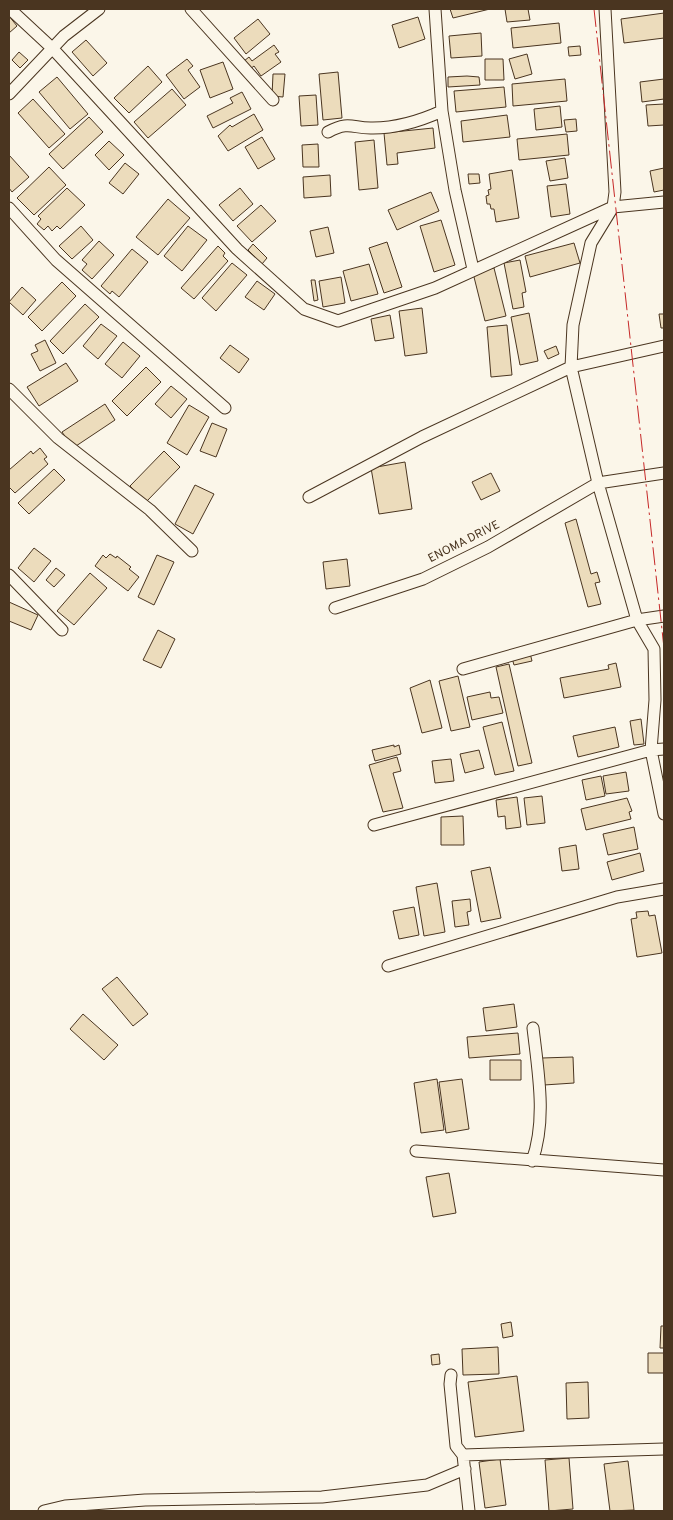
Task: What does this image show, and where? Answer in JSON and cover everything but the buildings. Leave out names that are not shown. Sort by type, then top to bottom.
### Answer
[{"type":"street","points":[[10,9],[53,49],[237,249],[304,309],[338,321],[435,288],[473,269],[613,207],[664,202]]},
{"type":"street","points":[[9,94],[64,36],[99,9]]},
{"type":"street","points":[[191,9],[273,100]]},
{"type":"street","points":[[435,9],[442,111],[455,190],[473,269]]},
{"type":"street","points":[[605,9],[616,192],[613,207],[591,243],[573,325],[571,367],[598,483],[637,620],[654,650],[655,700],[651,750],[664,814]]},
{"type":"street","points":[[328,132],[349,125],[370,128],[400,126],[442,111]]},
{"type":"street","points":[[9,208],[56,260],[226,408]]},
{"type":"street","points":[[309,497],[422,438],[571,367],[664,346]]},
{"type":"street","points":[[9,389],[58,438],[150,510],[192,551]]},
{"type":"street","points":[[598,483],[664,473]]},
{"type":"street","name":"ENOMA DRIVE","points":[[335,608],[423,579],[488,547],[598,483]]},
{"type":"street","points":[[9,575],[62,630]]},
{"type":"street","points":[[463,669],[637,620],[664,616]]},
{"type":"street","points":[[374,824],[651,750],[664,749]]},
{"type":"street","points":[[388,966],[617,897],[664,889]]},
{"type":"street","points":[[532,1161],[539,1143],[540,1093],[533,1028]]},
{"type":"street","points":[[416,1151],[664,1170]]},
{"type":"street","points":[[451,1375],[450,1384],[456,1446],[463,1455],[469,1511]]},
{"type":"street","points":[[463,1455],[664,1449]]},
{"type":"street","points":[[44,1511],[145,1500],[322,1498],[427,1485],[465,1469]]},
{"type":"power","points":[[594,9],[664,648]]}]
